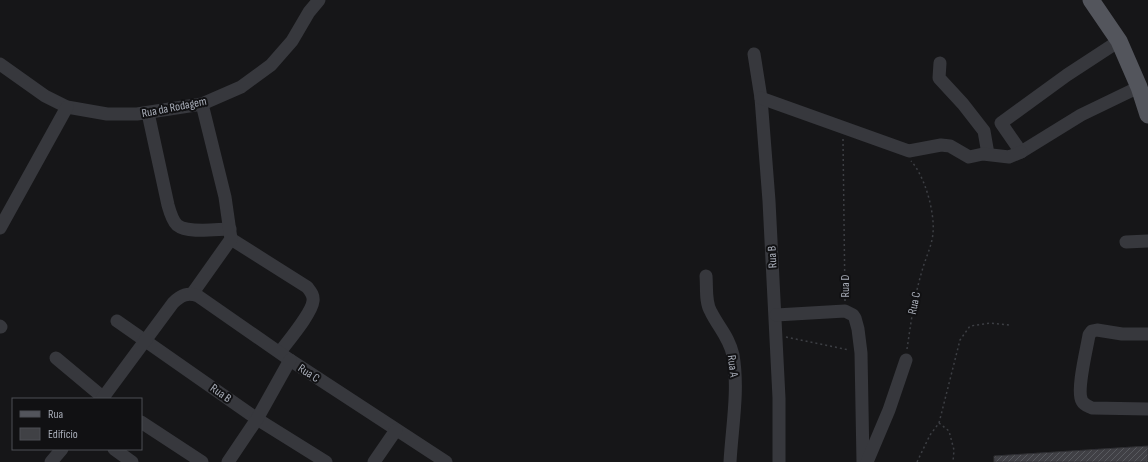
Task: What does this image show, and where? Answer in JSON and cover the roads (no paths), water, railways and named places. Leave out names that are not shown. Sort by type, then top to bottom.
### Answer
[{"type":"main road","points":[[1091,0],[1119,41],[1139,87],[1148,115]]},
{"type":"street","name":"Rua da Rodagem","points":[[0,64],[45,96],[67,107],[107,114],[137,114],[202,104],[242,87],[271,65],[292,41],[309,12],[319,0]]},
{"type":"street","points":[[985,134],[1067,75],[1119,41]]},
{"type":"street","name":"Rua B","points":[[754,54],[761,98],[776,315],[779,398],[779,462]]},
{"type":"street","points":[[940,63],[939,78],[963,104],[985,134],[988,154]]},
{"type":"street","points":[[761,98],[899,148],[913,151],[941,144],[950,146],[967,156],[988,154],[1009,158],[1081,115],[1139,87]]},
{"type":"street","points":[[104,398],[173,303],[184,295],[192,294],[230,234],[225,197],[202,104]]},
{"type":"street","points":[[0,228],[67,107]]},
{"type":"street","points":[[148,112],[168,205],[171,216],[178,225],[187,230],[230,234],[307,287],[314,300],[311,310],[285,356],[257,419],[228,462]]},
{"type":"street","points":[[1001,123],[1021,152]]},
{"type":"street","points":[[1126,242],[1148,241]]},
{"type":"street","name":"Rua A","points":[[706,276],[708,306],[710,312],[730,342],[733,355],[736,383],[730,462]]},
{"type":"street","name":"Rua C","points":[[192,294],[198,296],[285,356],[446,462]]},
{"type":"street","name":"Rua D","points":[[776,315],[845,311],[853,315],[857,321],[861,353],[863,462]]},
{"type":"street","name":"Rua B","points":[[117,321],[257,419],[326,462]]},
{"type":"street","points":[[1148,334],[1122,334],[1097,330],[1092,331],[1089,335],[1082,370],[1080,395],[1086,406],[1092,408],[1148,409]]},
{"type":"street","points":[[56,358],[102,398]]},
{"type":"street","points":[[867,462],[889,410],[906,360]]},
{"type":"street","points":[[142,423],[202,462]]},
{"type":"street","points":[[374,462],[396,430]]},
{"type":"street","points":[[51,462],[61,450]]},
{"type":"street","points":[[115,450],[132,462]]}]
